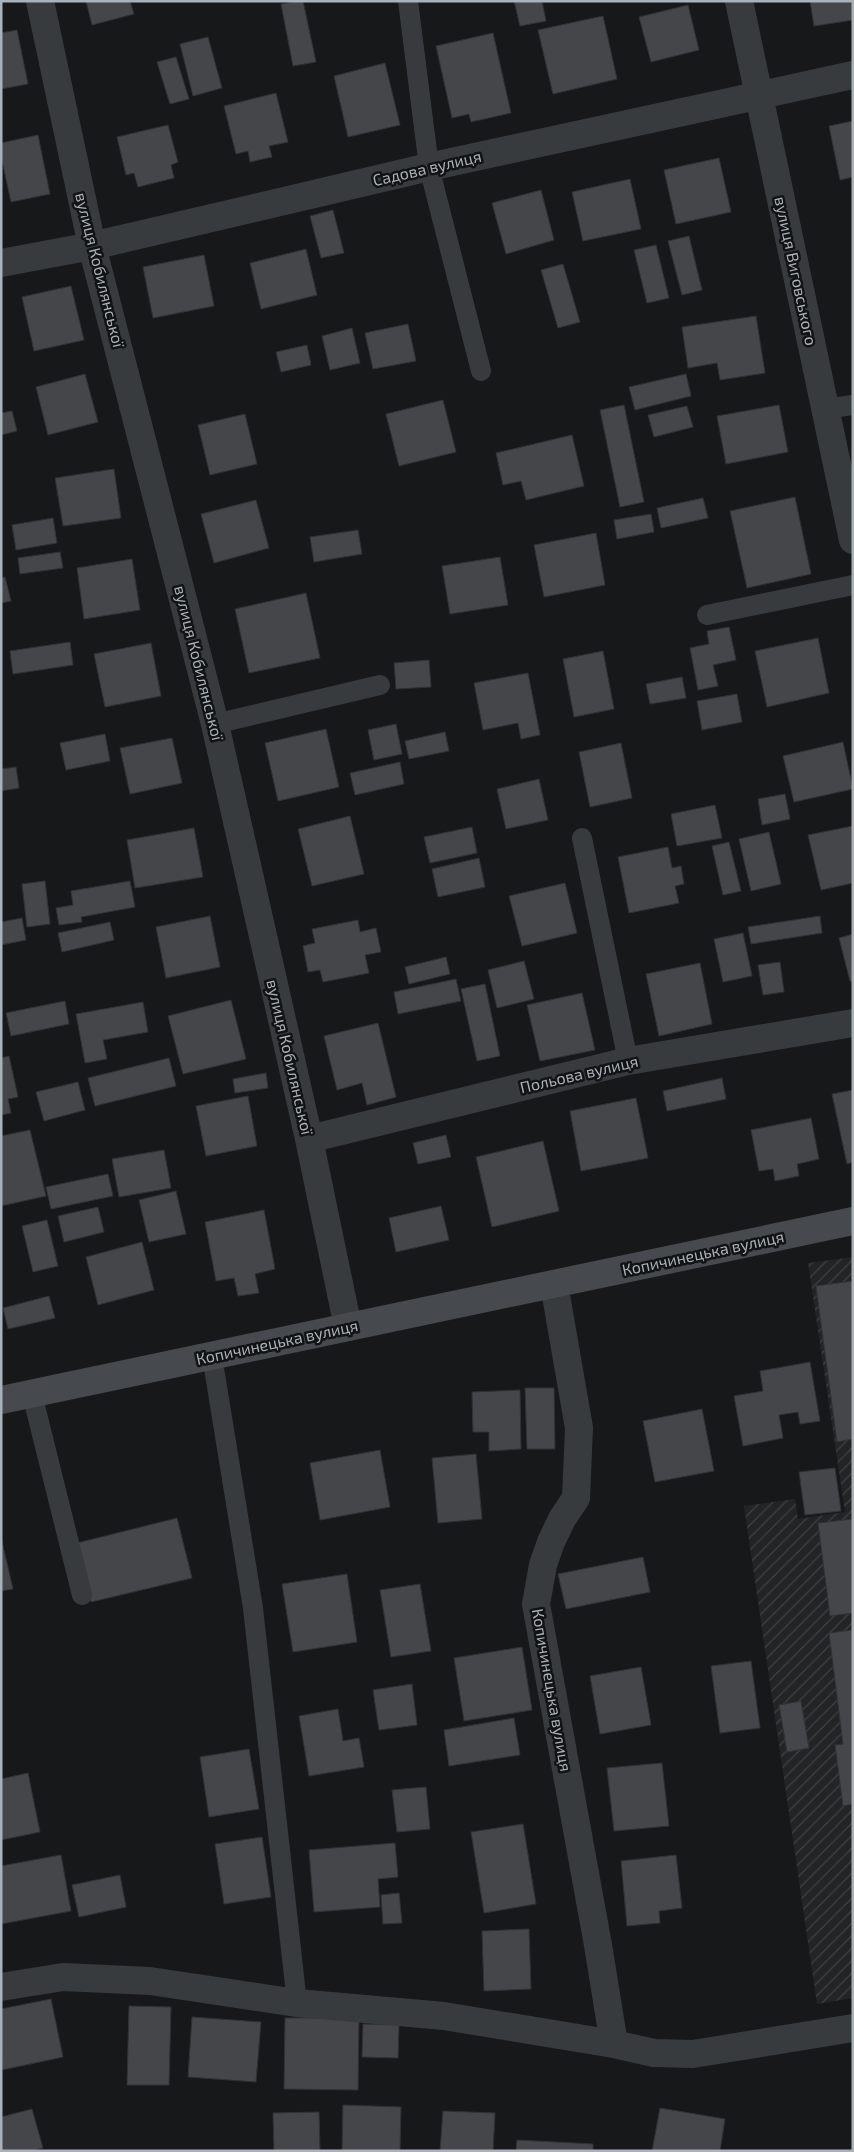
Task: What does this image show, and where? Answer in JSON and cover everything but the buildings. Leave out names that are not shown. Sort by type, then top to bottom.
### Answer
[{"type":"main road","name":"Копичинецька вулиця","points":[[1,1400],[853,1221]]},
{"type":"street","name":"вулиця Кобилянської","points":[[40,1],[92,246],[215,724],[309,1139],[348,1327]]},
{"type":"street","name":"вулиця Виговського","points":[[740,1],[824,409],[853,540]]},
{"type":"street","name":"Садова вулиця","points":[[1,263],[92,246],[429,167],[853,75]]},
{"type":"street","name":"Польова вулиця","points":[[309,1139],[628,1061],[853,1023]]},
{"type":"street","name":"Копичинецька вулиця","points":[[554,1284],[578,1428],[576,1498],[562,1519],[551,1542],[543,1565],[536,1604],[598,1945],[614,2044]]},
{"type":"street","points":[[1,1987],[64,1977],[150,1981],[297,2003],[444,2016],[614,2044],[654,2053],[693,2054],[853,2028]]},
{"type":"lane","points":[[408,1],[429,167],[481,371]]},
{"type":"lane","points":[[824,409],[853,406]]},
{"type":"lane","points":[[707,615],[853,584]]},
{"type":"lane","points":[[215,724],[380,686]]},
{"type":"lane","points":[[582,838],[628,1061]]},
{"type":"lane","points":[[212,1356],[253,1608],[297,2003]]},
{"type":"lane","points":[[32,1394],[82,1595]]},
{"type":"shaded area","points":[[853,1257],[853,1998],[817,2004],[744,1506],[795,1499],[798,1519],[845,1512],[808,1263]]}]
